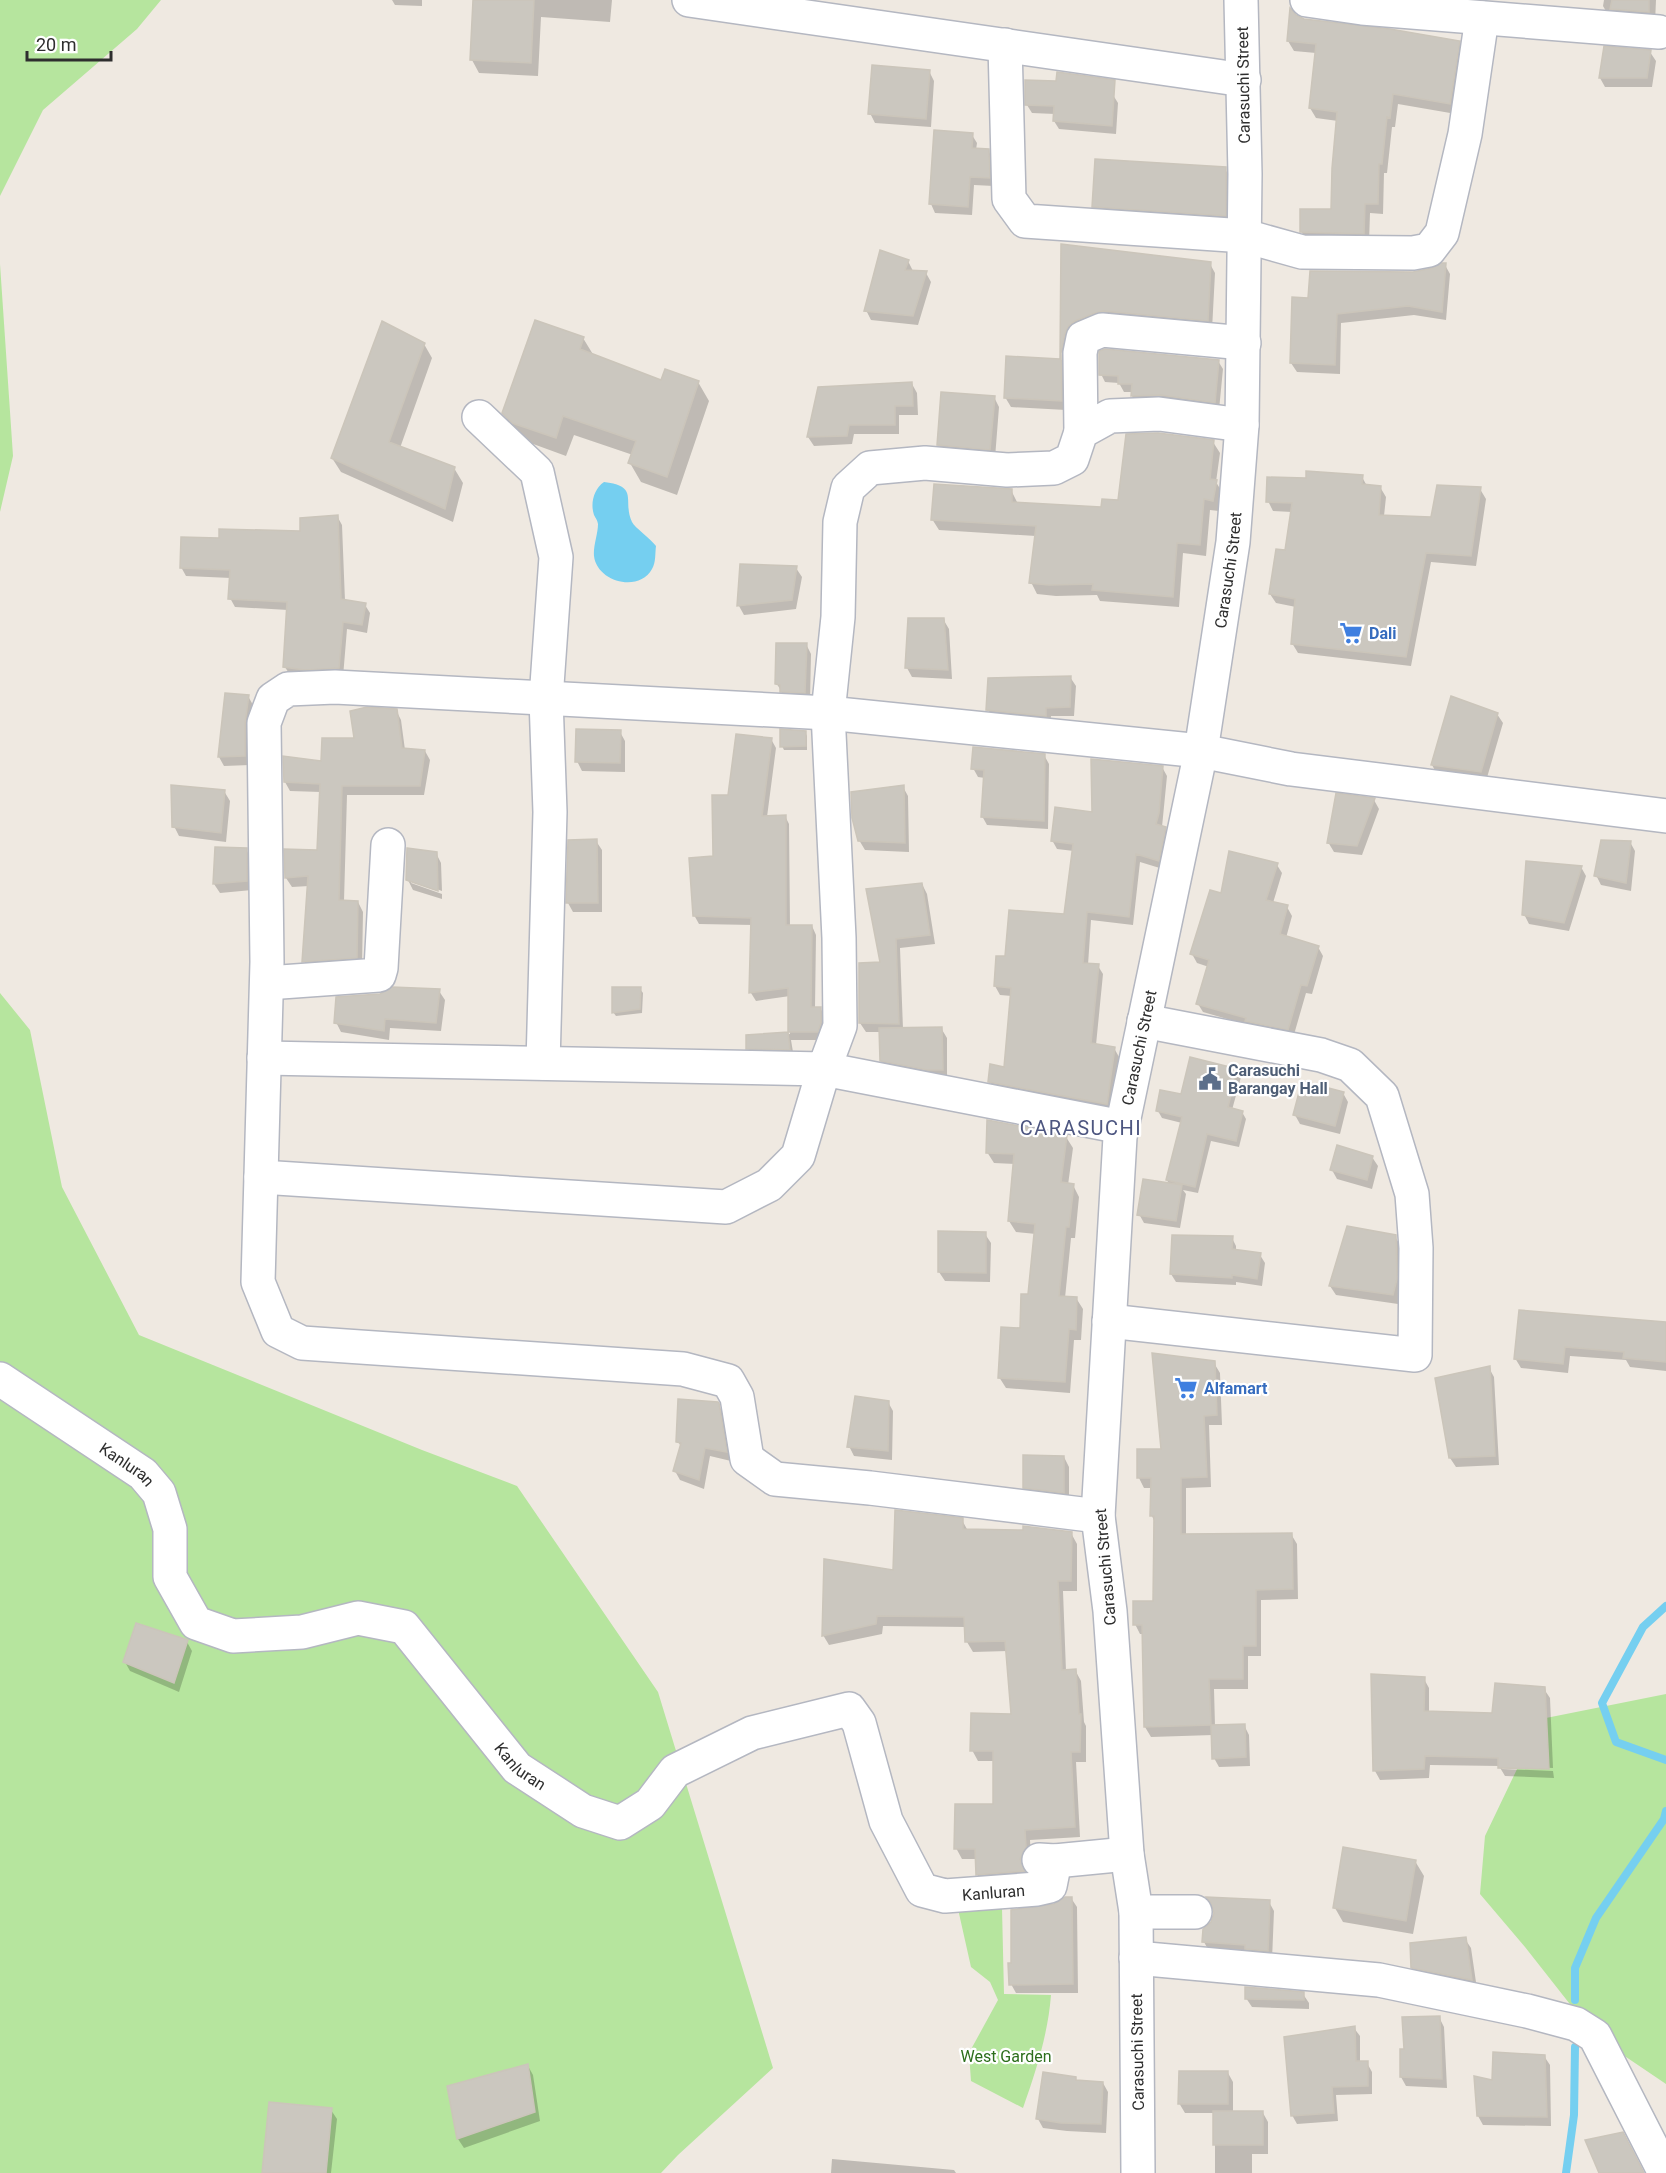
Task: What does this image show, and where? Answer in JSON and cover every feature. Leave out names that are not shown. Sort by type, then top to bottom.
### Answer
[{"type":"street","points":[[689,0],[838,11],[1005,45],[1244,80]]},
{"type":"street","name":"Carasuchi Street","points":[[1138,2173],[1136,1912],[1127,1854],[1110,1611],[1098,1516],[1122,1127],[1201,751],[1233,542],[1242,425],[1244,343],[1244,80],[1241,0]]},
{"type":"street","points":[[1306,0],[1362,8],[1659,32]]},
{"type":"street","points":[[1005,45],[1009,199],[1025,221],[1245,236],[1302,252],[1413,253],[1429,250],[1442,233],[1465,134],[1482,18]]},
{"type":"street","points":[[261,1177],[726,1207],[769,1185],[798,1156],[824,1069],[840,1026],[839,938],[828,713],[838,617],[840,522],[848,488],[870,468],[925,463],[1007,470],[1054,468],[1072,459],[1081,432],[1080,353],[1083,338],[1102,330],[1244,343]]},
{"type":"street","points":[[1081,432],[1110,416],[1159,414],[1242,425]]},
{"type":"street","points":[[479,417],[537,472],[555,557],[546,699],[550,812],[543,1063]]},
{"type":"street","points":[[1098,1516],[870,1488],[775,1479],[747,1459],[737,1397],[728,1381],[683,1370],[302,1343],[278,1331],[258,1282],[267,983],[264,723],[273,699],[288,689],[335,687],[828,713],[1201,751],[1290,769],[1666,816]]},
{"type":"street","points":[[267,983],[379,975],[388,845]]},
{"type":"street","points":[[1109,1321],[1415,1355],[1416,1248],[1412,1194],[1382,1096],[1350,1065],[1321,1055],[1144,1021]]},
{"type":"street","points":[[264,1058],[824,1069],[1122,1127]]},
{"type":"street","name":"Kanluran","points":[[0,1378],[143,1474],[159,1493],[170,1529],[170,1577],[196,1623],[233,1636],[302,1632],[358,1618],[404,1628],[517,1768],[583,1811],[620,1823],[650,1804],[675,1771],[752,1733],[849,1709],[859,1723],[886,1821],[922,1890],[945,1896],[1037,1889],[1050,1886],[1047,1861],[1127,1854]]},
{"type":"street","points":[[1136,1912],[1196,1912]]},
{"type":"street","points":[[1136,1958],[1379,1980],[1527,2011],[1576,2024],[1595,2036],[1665,2173]]},
{"type":"green space","points":[[0,0],[161,0],[137,29],[43,110],[0,196]]},
{"type":"green space","points":[[0,264],[13,456],[0,512]]},
{"type":"green space","points":[[0,993],[30,1030],[62,1187],[139,1335],[422,1450],[517,1486],[658,1692],[773,2068],[661,2173],[0,2173]]},
{"type":"green space","points":[[1666,1694],[1666,2084],[1595,2036],[1480,1894],[1485,1836],[1541,1719]]},
{"type":"green space","name":"West Garden","points":[[1002,1908],[1004,1994],[1051,1995],[1044,2038],[1023,2108],[971,2081],[969,2053],[998,2000],[990,1982],[971,1967],[958,1909]]},
{"type":"water","points":[[604,482],[615,484],[626,491],[632,522],[656,546],[653,567],[646,576],[638,581],[619,581],[610,578],[597,565],[594,552],[598,524],[594,515],[593,501],[595,492]]},
{"type":"building","points":[[473,0],[534,0],[531,63],[470,60]]},
{"type":"building","points":[[1612,0],[1649,0],[1649,12],[1610,9]]},
{"type":"building","points":[[1290,8],[1304,19],[1390,29],[1460,41],[1450,104],[1393,94],[1390,118],[1387,117],[1382,164],[1379,164],[1378,204],[1365,204],[1364,234],[1300,232],[1300,209],[1331,209],[1337,112],[1309,108],[1316,44],[1287,41]]},
{"type":"building","points":[[1604,46],[1651,50],[1647,78],[1599,78]]},
{"type":"building","points":[[872,65],[930,70],[926,119],[868,114]]},
{"type":"building","points":[[1057,72],[1115,80],[1112,126],[1053,121],[1054,106],[1025,105],[1025,80],[1056,81]]},
{"type":"building","points":[[934,130],[973,133],[972,148],[989,149],[990,178],[970,177],[968,207],[929,204]]},
{"type":"building","points":[[1095,159],[1226,167],[1226,216],[1092,207]]},
{"type":"building","points":[[1061,244],[1211,262],[1208,321],[1104,311],[1095,313],[1075,321],[1068,327],[1065,334],[1061,353],[1062,401],[1004,398],[1006,356],[1060,359]]},
{"type":"building","points":[[880,250],[909,260],[905,270],[927,271],[913,316],[864,311]]},
{"type":"building","points":[[1446,263],[1442,312],[1408,306],[1337,314],[1335,365],[1290,363],[1292,297],[1308,298],[1310,271],[1413,272],[1432,268]]},
{"type":"building","points":[[535,320],[584,337],[580,349],[661,380],[665,369],[699,381],[667,477],[628,463],[636,441],[563,416],[556,438],[512,423],[502,413]]},
{"type":"building","points":[[382,321],[425,343],[389,442],[455,467],[445,509],[331,458]]},
{"type":"building","points":[[1105,349],[1219,360],[1215,403],[1161,395],[1131,396],[1132,384],[1118,384],[1118,376],[1099,375],[1099,351]]},
{"type":"building","points":[[912,382],[913,406],[895,406],[895,425],[849,425],[847,436],[807,437],[818,387]]},
{"type":"building","points":[[941,392],[995,396],[990,450],[937,445]]},
{"type":"building","points":[[1158,433],[1214,440],[1210,479],[1217,480],[1213,501],[1204,499],[1200,545],[1177,543],[1173,597],[1092,590],[1093,584],[1029,583],[1036,526],[931,520],[934,484],[1012,489],[1012,502],[1101,507],[1102,499],[1118,500],[1126,434]]},
{"type":"building","points":[[1306,471],[1363,475],[1362,484],[1381,486],[1379,515],[1431,517],[1437,485],[1481,487],[1471,556],[1426,553],[1406,657],[1291,644],[1295,599],[1269,594],[1276,549],[1285,550],[1292,503],[1266,502],[1267,477],[1306,478]]},
{"type":"building","points":[[338,515],[341,599],[366,603],[362,625],[343,622],[339,668],[305,670],[283,667],[287,602],[228,599],[230,570],[180,568],[181,537],[219,538],[219,529],[300,531],[300,518]]},
{"type":"building","points":[[740,564],[797,566],[792,600],[737,606]]},
{"type":"building","points":[[908,618],[944,618],[948,670],[905,668]]},
{"type":"building","points":[[776,643],[807,643],[805,693],[780,692],[780,685],[775,684]]},
{"type":"building","points":[[1071,676],[1070,707],[1046,708],[1046,716],[986,710],[988,678]]},
{"type":"building","points":[[225,693],[249,695],[245,723],[245,756],[218,757]]},
{"type":"building","points":[[1451,696],[1498,713],[1481,772],[1431,765]]},
{"type":"building","points":[[367,707],[397,709],[402,748],[425,750],[420,786],[342,786],[339,900],[358,901],[357,958],[302,962],[308,876],[285,878],[284,849],[317,850],[320,784],[284,782],[283,756],[321,761],[322,738],[354,738],[350,711]]},
{"type":"building","points":[[576,729],[621,730],[620,763],[575,762]]},
{"type":"building","points":[[780,729],[806,731],[806,746],[780,747]]},
{"type":"building","points":[[736,734],[772,738],[762,816],[786,815],[786,925],[812,925],[811,1007],[821,1007],[821,1023],[818,1032],[788,1032],[788,988],[749,993],[751,918],[693,916],[689,858],[713,856],[712,795],[728,795]]},
{"type":"building","points":[[973,747],[1045,754],[1044,821],[981,817],[984,770],[971,769]]},
{"type":"building","points":[[1091,759],[1163,766],[1156,824],[1166,827],[1159,861],[1136,854],[1129,917],[1087,912],[1083,963],[1099,964],[1091,1043],[1115,1047],[1107,1104],[988,1082],[990,1064],[1004,1067],[1011,988],[994,986],[996,956],[1005,956],[1009,910],[1064,914],[1073,844],[1051,841],[1055,807],[1092,812]]},
{"type":"building","points":[[171,785],[225,790],[221,833],[172,827]]},
{"type":"building","points":[[904,785],[905,843],[858,841],[852,818],[851,792]]},
{"type":"building","points":[[1336,793],[1375,798],[1357,846],[1327,843]]},
{"type":"building","points":[[597,839],[598,903],[566,903],[568,840]]},
{"type":"building","points":[[1601,840],[1631,841],[1626,883],[1594,876]]},
{"type":"building","points":[[215,847],[247,848],[247,881],[213,884]]},
{"type":"building","points":[[407,848],[437,852],[438,891],[406,880]]},
{"type":"building","points":[[1229,851],[1278,863],[1266,900],[1288,905],[1280,934],[1319,946],[1307,986],[1301,985],[1288,1030],[1245,1021],[1246,1018],[1196,1004],[1209,960],[1190,954],[1210,890],[1221,893]]},
{"type":"building","points":[[1526,861],[1582,866],[1564,923],[1522,915]]},
{"type":"building","points":[[922,883],[930,935],[896,939],[899,1024],[859,1023],[859,963],[880,962],[866,889]]},
{"type":"building","points":[[392,987],[440,989],[436,1023],[385,1019],[384,1031],[334,1023],[336,997],[380,994]]},
{"type":"building","points":[[612,987],[641,987],[640,1009],[612,1013]]},
{"type":"building","points":[[942,1027],[943,1070],[927,1070],[880,1061],[879,1028]]},
{"type":"building","points":[[788,1032],[790,1050],[746,1049],[746,1035]]},
{"type":"building","points":[[1190,1057],[1238,1069],[1228,1107],[1243,1111],[1236,1141],[1207,1134],[1195,1187],[1166,1180],[1182,1117],[1156,1111],[1160,1090],[1181,1094]]},
{"type":"building","points":[[1302,1081],[1344,1092],[1335,1126],[1293,1115]]},
{"type":"building","points":[[987,1120],[1067,1135],[1061,1182],[1074,1184],[1069,1227],[1066,1227],[1059,1296],[1077,1297],[1076,1330],[1069,1329],[1065,1382],[998,1378],[1001,1327],[1020,1328],[1021,1294],[1028,1294],[1035,1224],[1008,1221],[1014,1154],[986,1153]]},
{"type":"building","points":[[1337,1145],[1373,1156],[1367,1180],[1330,1170]]},
{"type":"building","points":[[1143,1179],[1182,1185],[1176,1221],[1137,1215]]},
{"type":"building","points":[[1347,1226],[1396,1235],[1397,1279],[1393,1295],[1329,1286]]},
{"type":"building","points":[[938,1231],[986,1232],[986,1273],[938,1272]]},
{"type":"building","points":[[1172,1235],[1233,1236],[1232,1249],[1261,1253],[1257,1279],[1232,1275],[1232,1278],[1170,1274]]},
{"type":"building","points":[[1519,1310],[1666,1322],[1666,1362],[1623,1358],[1624,1352],[1565,1347],[1563,1364],[1514,1359]]},
{"type":"building","points":[[1152,1353],[1215,1361],[1217,1415],[1204,1416],[1207,1477],[1181,1478],[1181,1534],[1292,1533],[1293,1589],[1256,1590],[1256,1646],[1243,1646],[1243,1679],[1209,1679],[1211,1725],[1144,1727],[1142,1625],[1133,1625],[1133,1601],[1153,1601],[1154,1516],[1150,1516],[1151,1478],[1137,1478],[1137,1449],[1161,1449]]},
{"type":"building","points":[[1490,1366],[1495,1456],[1449,1458],[1435,1378]]},
{"type":"building","points":[[855,1396],[889,1401],[888,1451],[847,1447]]},
{"type":"building","points":[[678,1399],[719,1403],[727,1452],[705,1448],[699,1480],[673,1471],[681,1443],[676,1442]]},
{"type":"building","points":[[1023,1455],[1064,1456],[1064,1493],[1023,1488]]},
{"type":"building","points":[[895,1510],[963,1518],[963,1529],[1023,1530],[1023,1526],[1072,1532],[1071,1581],[1058,1581],[1062,1670],[1076,1669],[1079,1714],[1081,1714],[1080,1752],[1071,1752],[1075,1827],[1025,1830],[1026,1847],[1020,1859],[1025,1871],[976,1875],[975,1849],[954,1849],[955,1804],[993,1804],[993,1751],[970,1751],[971,1713],[1011,1714],[1005,1641],[965,1642],[964,1617],[877,1616],[876,1624],[822,1636],[824,1559],[893,1570]]},
{"type":"building","points":[[136,1623],[188,1640],[174,1683],[123,1662]]},
{"type":"building","points":[[1371,1674],[1425,1677],[1424,1711],[1492,1713],[1495,1683],[1545,1687],[1549,1769],[1498,1768],[1498,1758],[1425,1756],[1424,1769],[1373,1771]]},
{"type":"building","points":[[1245,1724],[1246,1757],[1212,1759],[1211,1725]]},
{"type":"building","points":[[1343,1847],[1416,1860],[1406,1921],[1333,1908]]},
{"type":"building","points":[[1065,1897],[1072,1897],[1073,1984],[1009,1985],[1011,1910],[1054,1904]]},
{"type":"building","points":[[1206,1897],[1270,1900],[1268,1951],[1245,1949],[1245,1945],[1202,1942],[1203,1929],[1211,1922],[1214,1913]]},
{"type":"building","points":[[1466,1937],[1472,1980],[1411,1968],[1410,1943]]},
{"type":"building","points":[[1245,1987],[1304,1992],[1304,2000],[1245,1999]]},
{"type":"building","points":[[1440,2016],[1442,2079],[1400,2077],[1400,2049],[1404,2049],[1402,2017]]},
{"type":"building","points":[[1355,2026],[1356,2061],[1368,2061],[1368,2086],[1332,2087],[1334,2113],[1291,2116],[1284,2037]]},
{"type":"building","points":[[1493,2052],[1545,2055],[1547,2117],[1477,2116],[1474,2076],[1492,2080]]},
{"type":"building","points":[[528,2064],[535,2112],[457,2139],[447,2086]]},
{"type":"building","points":[[1179,2071],[1228,2071],[1228,2104],[1178,2104]]},
{"type":"building","points":[[1043,2072],[1076,2077],[1076,2080],[1103,2082],[1101,2124],[1061,2123],[1036,2119]]},
{"type":"building","points":[[269,2102],[332,2108],[326,2173],[262,2173]]},
{"type":"building","points":[[1213,2111],[1263,2111],[1263,2145],[1213,2145]]},
{"type":"building","points":[[1623,2132],[1644,2173],[1599,2173],[1585,2140]]},
{"type":"waterway","points":[[1666,1606],[1643,1627],[1602,1703],[1616,1742],[1666,1760]]},
{"type":"waterway","points":[[1575,2000],[1575,1968],[1596,1918],[1664,1819],[1666,1811]]},
{"type":"waterway","points":[[1566,2173],[1574,2115],[1575,2047]]},
{"type":"place","name":"Dali","points":[[1351,633]]},
{"type":"place","name":"Carasuchi Barangay Hall","points":[[1210,1079]]},
{"type":"place","name":"Alfamart","points":[[1186,1388]]},
{"type":"district","name":"CARASUCHI","points":[[1081,1128]]}]
